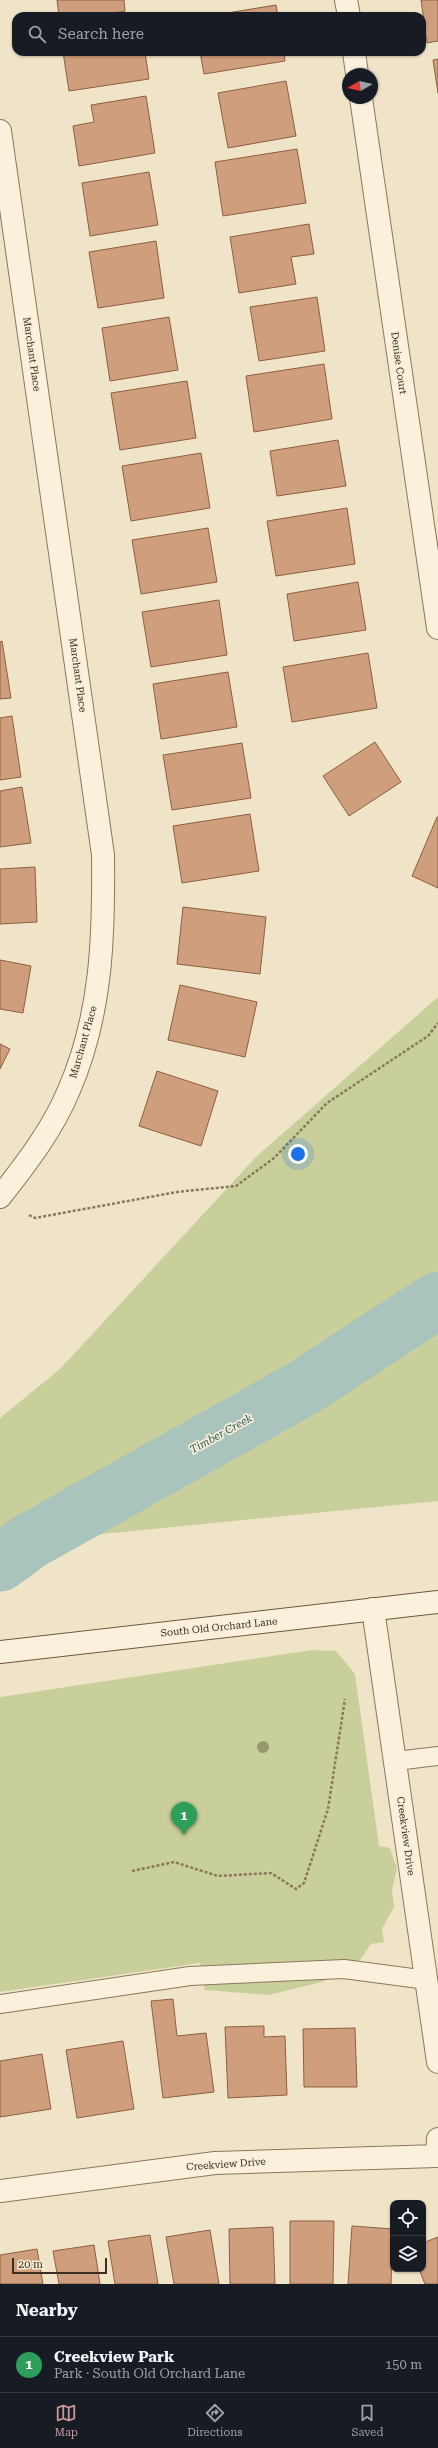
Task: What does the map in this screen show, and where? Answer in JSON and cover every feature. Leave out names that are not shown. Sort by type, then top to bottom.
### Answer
[{"type":"street","points":[[346,0],[348,12]]},
{"type":"street","points":[[355,56],[356,68]]},
{"type":"street","name":"Denise Court","points":[[362,104],[438,628]]},
{"type":"street","name":"Marchant Place","points":[[0,131],[104,855],[104,926],[94,1014],[69,1090],[32,1157],[0,1197]]},
{"type":"street","name":"South Old Orchard Lane","points":[[0,1652],[438,1602]]},
{"type":"street","name":"Creekview Drive","points":[[373,1609],[438,2062]]},
{"type":"street","name":"Creekview Drive","points":[[0,2190],[215,2162],[437,2156],[438,2139]]},
{"type":"lane","points":[[396,1761],[438,1756]]},
{"type":"lane","points":[[0,2004],[190,1976],[344,1969],[427,1980]]},
{"type":"path","points":[[30,1215],[35,1218],[176,1192],[236,1186],[274,1158],[327,1103],[428,1036],[438,1023]]},
{"type":"path","points":[[132,1871],[174,1862],[218,1876],[271,1874],[296,1889],[304,1883],[328,1809],[345,1699]]},
{"type":"green space","points":[[438,997],[438,1501],[0,1544],[0,1418],[60,1369],[256,1157]]},
{"type":"green space","points":[[312,1650],[336,1651],[355,1674],[379,1846],[390,1848],[397,1868],[392,1890],[394,1907],[382,1929],[384,1942],[371,1944],[361,1959],[322,1982],[269,1995],[205,1990],[200,1963],[0,1992],[0,1697]]},
{"type":"building","points":[[57,0],[124,0],[125,11],[58,12]]},
{"type":"building","points":[[421,0],[438,0],[438,41],[427,43],[426,12],[423,12]]},
{"type":"building","points":[[276,5],[277,12],[233,12]]},
{"type":"building","points":[[64,56],[146,56],[149,79],[69,91]]},
{"type":"building","points":[[201,56],[284,56],[285,61],[204,74]]},
{"type":"building","points":[[438,59],[438,93],[433,60]]},
{"type":"building","points":[[286,81],[296,136],[228,148],[218,93]]},
{"type":"building","points":[[146,96],[155,153],[79,166],[73,126],[94,122],[91,105]]},
{"type":"building","points":[[297,149],[306,203],[223,216],[215,162]]},
{"type":"building","points":[[149,172],[158,225],[90,236],[82,183]]},
{"type":"building","points":[[309,224],[314,254],[291,257],[296,284],[239,293],[230,237]]},
{"type":"building","points":[[156,241],[164,298],[98,308],[89,252]]},
{"type":"building","points":[[317,297],[325,351],[259,361],[250,307]]},
{"type":"building","points":[[169,317],[178,370],[110,381],[102,328]]},
{"type":"building","points":[[324,364],[332,419],[254,432],[246,376]]},
{"type":"building","points":[[187,381],[196,438],[120,450],[111,393]]},
{"type":"building","points":[[338,440],[346,486],[277,496],[270,451]]},
{"type":"building","points":[[201,453],[210,508],[131,521],[122,466]]},
{"type":"building","points":[[347,508],[355,564],[276,576],[267,521]]},
{"type":"building","points":[[208,528],[217,582],[141,594],[132,540]]},
{"type":"building","points":[[358,582],[366,630],[294,641],[287,594]]},
{"type":"building","points":[[219,600],[227,655],[151,667],[142,612]]},
{"type":"building","points":[[2,641],[11,698],[0,699],[0,642]]},
{"type":"building","points":[[368,653],[377,708],[292,722],[283,667]]},
{"type":"building","points":[[228,672],[237,727],[161,739],[153,684]]},
{"type":"building","points":[[12,716],[21,777],[0,780],[0,718]]},
{"type":"building","points":[[375,742],[401,782],[349,816],[323,776]]},
{"type":"building","points":[[242,743],[251,798],[172,810],[163,755]]},
{"type":"building","points":[[22,787],[31,843],[0,847],[0,791]]},
{"type":"building","points":[[250,814],[259,871],[182,883],[173,826]]},
{"type":"building","points":[[438,817],[438,888],[412,876]]},
{"type":"building","points":[[35,867],[37,922],[0,924],[0,869]]},
{"type":"building","points":[[183,907],[266,917],[260,974],[177,964]]},
{"type":"building","points":[[0,960],[31,966],[23,1013],[0,1009]]},
{"type":"building","points":[[180,985],[257,1002],[245,1057],[168,1040]]},
{"type":"building","points":[[0,1044],[10,1049],[0,1069]]},
{"type":"building","points":[[157,1071],[218,1091],[201,1146],[139,1126]]},
{"type":"building","points":[[173,1999],[177,2036],[206,2033],[214,2092],[163,2098],[151,2001]]},
{"type":"building","points":[[264,2026],[264,2037],[285,2036],[287,2095],[228,2098],[225,2027]]},
{"type":"building","points":[[355,2028],[357,2087],[304,2087],[303,2029]]},
{"type":"building","points":[[123,2041],[134,2109],[77,2118],[66,2050]]},
{"type":"building","points":[[42,2054],[51,2109],[0,2117],[0,2061]]},
{"type":"building","points":[[290,2221],[334,2221],[333,2284],[290,2284]]},
{"type":"building","points":[[352,2226],[390,2229],[391,2284],[348,2284]]},
{"type":"building","points":[[273,2227],[275,2284],[230,2284],[229,2229]]},
{"type":"building","points":[[210,2230],[219,2284],[174,2284],[166,2237]]},
{"type":"building","points":[[150,2235],[158,2284],[115,2284],[108,2241]]},
{"type":"building","points":[[438,2237],[438,2284],[425,2284],[420,2272],[426,2272],[426,2242]]},
{"type":"building","points":[[94,2245],[100,2284],[59,2284],[53,2251]]},
{"type":"building","points":[[37,2249],[43,2284],[0,2284],[0,2255]]},
{"type":"waterway","name":"Timber Creek","points":[[0,1563],[30,1541],[303,1388],[438,1300]]},
{"type":"place","name":"Creekview Park","points":[[184,1835]]}]
